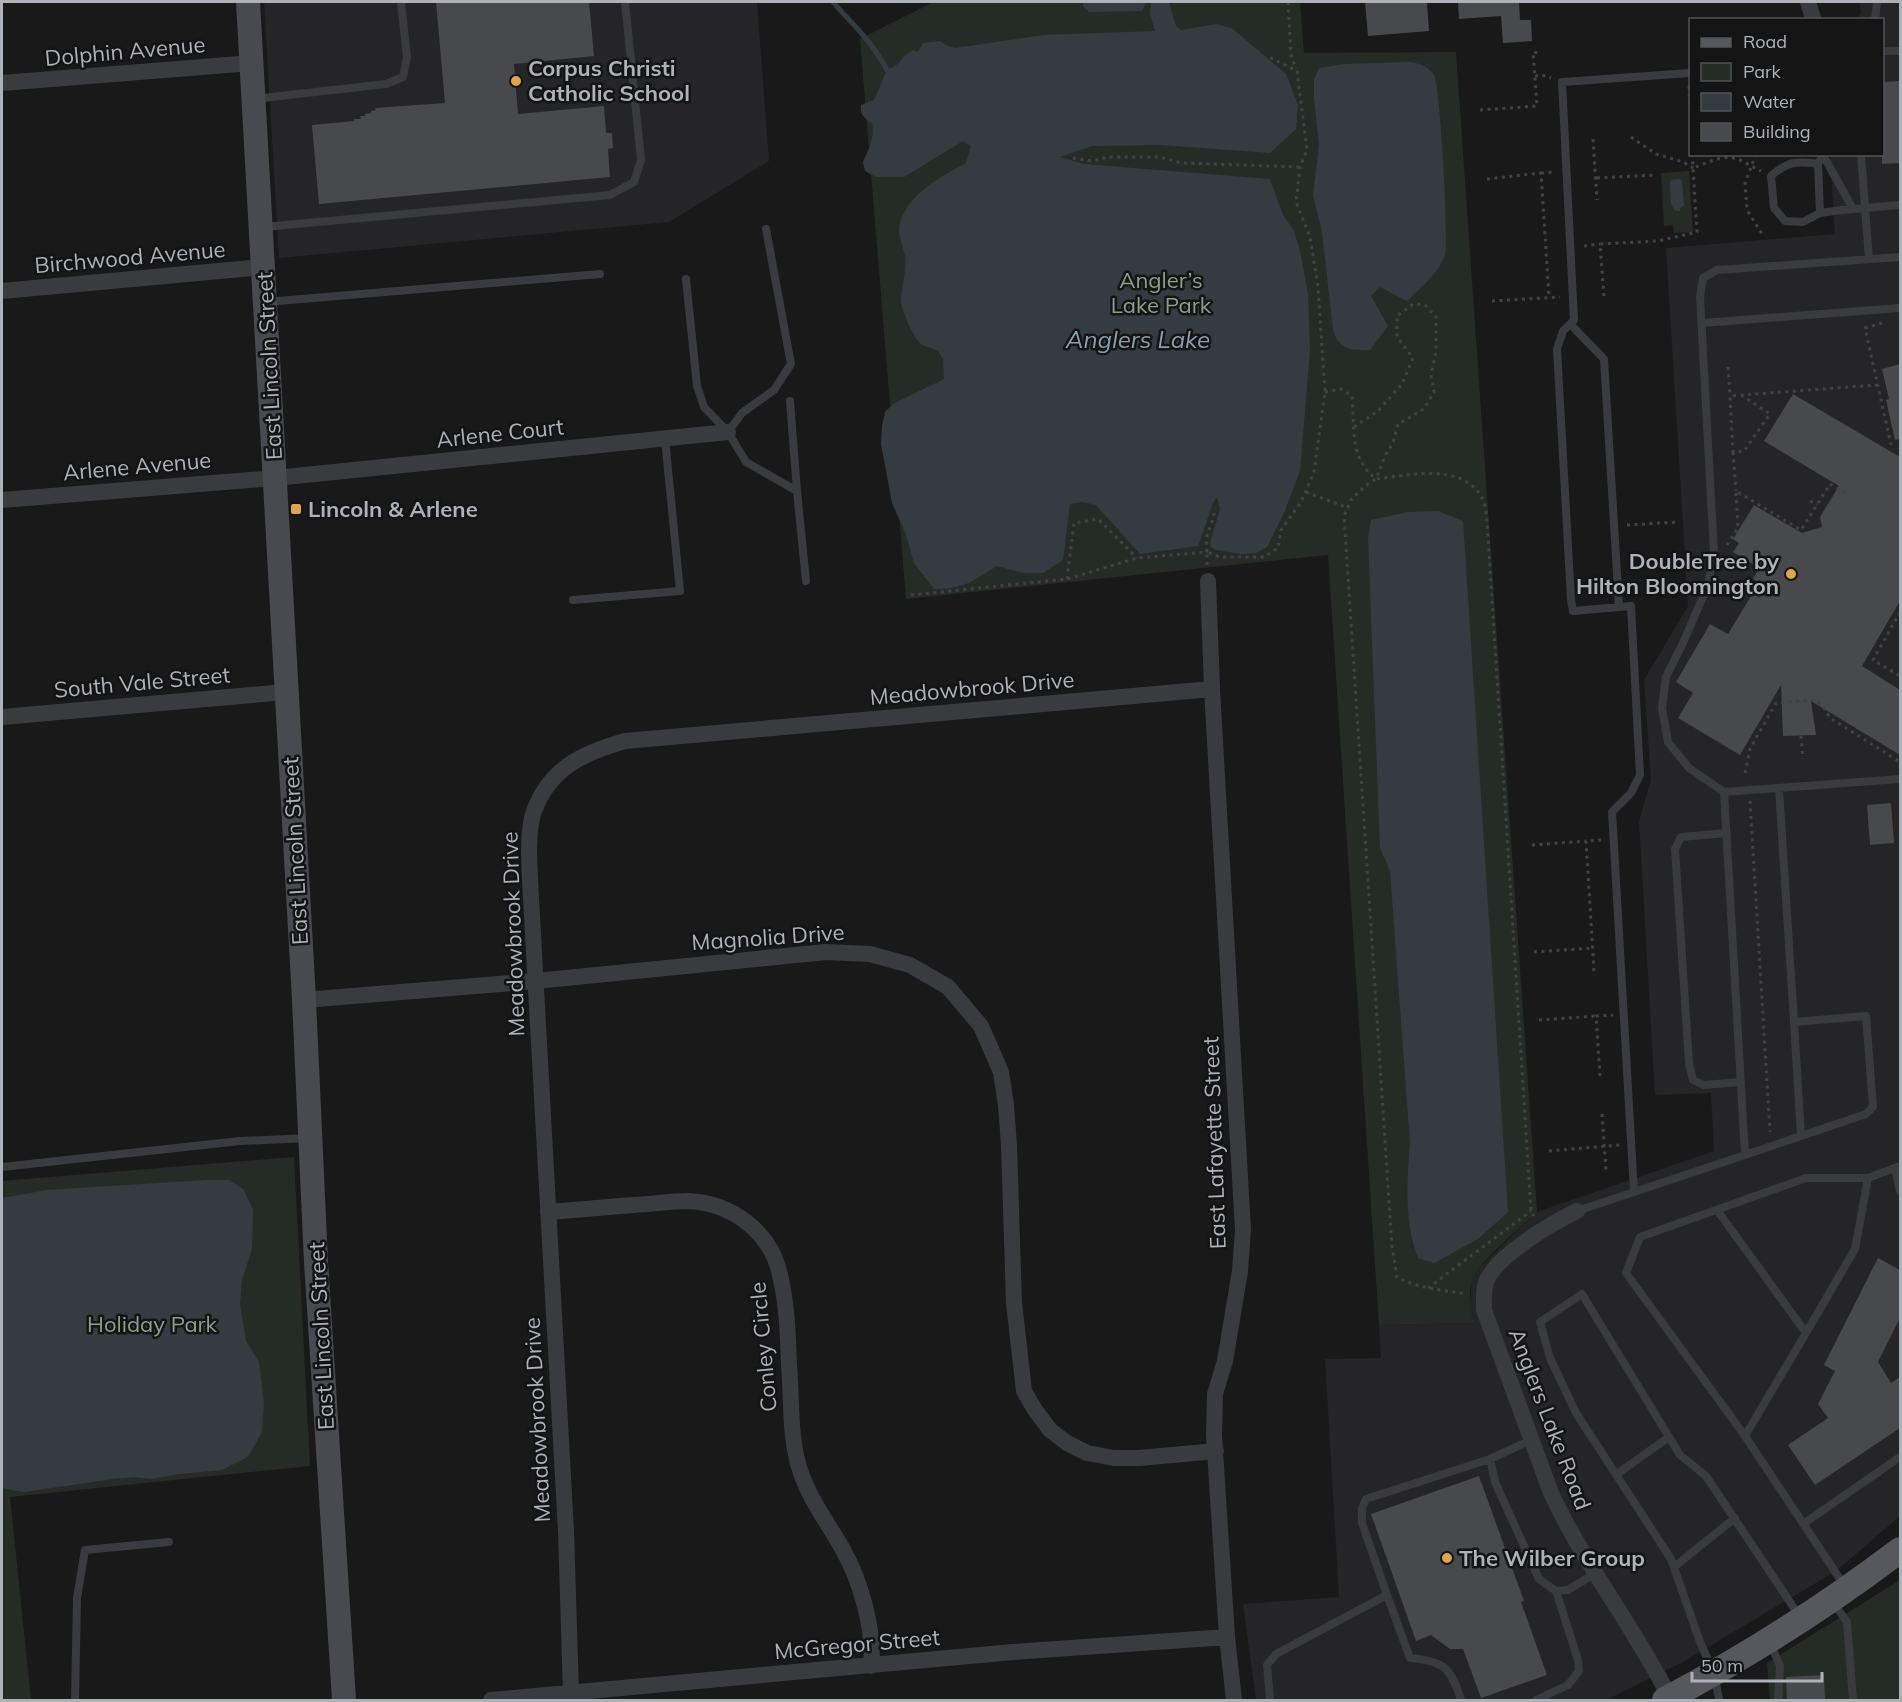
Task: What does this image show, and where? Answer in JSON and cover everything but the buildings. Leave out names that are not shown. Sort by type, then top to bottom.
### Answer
[{"type":"main road","name":"East Lincoln Street","points":[[248,2],[310,1138],[344,1701]]},
{"type":"main road","points":[[1667,1699],[1802,1620],[1900,1550]]},
{"type":"street","points":[[1808,2],[1813,18]]},
{"type":"street","name":"Dolphin Avenue","points":[[2,83],[252,63]]},
{"type":"street","name":"Birchwood Avenue","points":[[2,291],[263,267]]},
{"type":"street","name":"Arlene Court","points":[[275,478],[728,432]]},
{"type":"street","name":"Arlene Avenue","points":[[2,500],[275,478]]},
{"type":"street","name":"East Lafayette Street","points":[[1208,581],[1212,689],[1243,1230],[1240,1271],[1225,1361],[1215,1394],[1214,1435],[1227,1637],[1234,1701]]},
{"type":"street","name":"Meadowbrook Drive","points":[[571,1693],[566,1531],[531,898],[530,846],[534,812],[547,787],[566,766],[586,754],[624,741],[1212,689]]},
{"type":"street","name":"South Vale Street","points":[[2,717],[286,692]]},
{"type":"street","name":"Magnolia Drive","points":[[304,1000],[536,981],[826,952],[870,954],[910,965],[948,987],[981,1026],[1001,1072],[1009,1145],[1014,1303],[1020,1368],[1024,1391],[1035,1410],[1058,1437],[1087,1453],[1114,1458],[1139,1458],[1216,1451]]},
{"type":"street","name":"Conley Circle","points":[[548,1212],[688,1201],[721,1207],[748,1222],[758,1231],[772,1251],[780,1274],[792,1425],[800,1473],[815,1504],[843,1548],[849,1563],[868,1622],[872,1654],[871,1666]]},
{"type":"street","points":[[1484,1296],[1486,1282],[1503,1260],[1557,1220],[1577,1211]]},
{"type":"street","name":"Anglers Lake Road","points":[[1484,1296],[1484,1310],[1531,1440],[1564,1522],[1653,1666],[1667,1699]]},
{"type":"street","name":"McGregor Street","points":[[491,1701],[1013,1652],[1227,1637]]},
{"type":"lane","points":[[254,99],[386,84],[403,77],[407,57],[401,2]]},
{"type":"lane","points":[[261,227],[610,195],[634,182],[641,160],[625,2]]},
{"type":"lane","points":[[1875,18],[1877,2]]},
{"type":"lane","points":[[1884,51],[1900,51]]},
{"type":"lane","points":[[1634,1192],[1612,812],[1631,793],[1640,775],[1630,606],[1573,611],[1571,600],[1557,349],[1563,331],[1574,320],[1562,82],[1689,73]]},
{"type":"lane","points":[[1820,213],[1818,164],[1822,156]]},
{"type":"lane","points":[[1824,156],[1853,209]]},
{"type":"lane","points":[[1861,156],[1869,259]]},
{"type":"lane","points":[[1818,164],[1804,162],[1783,165],[1771,176],[1774,208],[1785,221],[1803,222],[1820,213],[1900,205]]},
{"type":"lane","points":[[728,432],[742,413],[774,390],[791,364],[766,229]]},
{"type":"lane","points":[[1900,257],[1717,270],[1703,278],[1702,324],[1714,553],[1708,585],[1666,677],[1662,708],[1668,742],[1689,768],[1724,792],[1900,780]]},
{"type":"lane","points":[[265,302],[600,274]]},
{"type":"lane","points":[[686,279],[697,386],[704,407],[728,432],[746,462],[797,491]]},
{"type":"lane","points":[[1702,324],[1900,308]]},
{"type":"lane","points":[[1570,324],[1604,359],[1619,607]]},
{"type":"lane","points":[[790,401],[806,581]]},
{"type":"lane","points":[[573,600],[680,591],[665,439]]},
{"type":"lane","points":[[1779,789],[1801,1136]]},
{"type":"lane","points":[[1724,792],[1745,1155]]},
{"type":"lane","points":[[1727,833],[1681,837],[1675,849],[1689,1063],[1693,1080],[1703,1084],[1741,1082]]},
{"type":"lane","points":[[1577,1211],[1866,1114],[1873,1107],[1866,1016],[1794,1022]]},
{"type":"lane","points":[[2,1167],[240,1141],[310,1138]]},
{"type":"lane","points":[[1853,1701],[1847,1622],[1840,1595],[1803,1524],[1745,1436],[1626,1273],[1640,1237],[1806,1178],[1869,1178],[1898,1167],[1900,1191]]},
{"type":"lane","points":[[1745,1436],[1855,1249],[1869,1178]]},
{"type":"lane","points":[[1717,1210],[1806,1333]]},
{"type":"lane","points":[[1719,1701],[1714,1673],[1700,1642],[1671,1559],[1576,1413],[1550,1358],[1540,1322],[1582,1294],[1680,1455],[1706,1476],[1802,1620]]},
{"type":"lane","points":[[1617,1474],[1669,1437]]},
{"type":"lane","points":[[1461,1701],[1454,1680],[1444,1667],[1430,1660],[1410,1658],[1362,1523],[1362,1508],[1366,1499],[1490,1459],[1531,1440]]},
{"type":"lane","points":[[1803,1524],[1900,1457]]},
{"type":"lane","points":[[1490,1459],[1495,1482],[1539,1579],[1556,1591],[1578,1660],[1579,1671],[1568,1685],[1536,1701]]},
{"type":"lane","points":[[1674,1567],[1735,1518]]},
{"type":"lane","points":[[75,1701],[77,1598],[85,1550],[169,1542]]},
{"type":"lane","points":[[1556,1591],[1568,1590],[1596,1573]]},
{"type":"lane","points":[[1270,1701],[1267,1665],[1276,1654],[1387,1595]]},
{"type":"lane","points":[[1769,1641],[1780,1665],[1778,1701]]},
{"type":"path","points":[[911,595],[1066,579],[1137,558],[1207,552],[1220,557],[1264,556],[1278,548],[1281,530],[1301,502],[1314,472],[1326,392],[1318,287],[1310,237],[1296,202],[1300,167],[1307,150],[1297,71],[1291,55],[1288,2]]},
{"type":"path","points":[[1480,110],[1537,106],[1533,52],[1540,53]]},
{"type":"path","points":[[1269,57],[1297,71]]},
{"type":"path","points":[[1631,137],[1656,154],[1683,162],[1693,168]]},
{"type":"path","points":[[1593,139],[1598,200]]},
{"type":"path","points":[[1584,246],[1658,241],[1697,232],[1692,156]]},
{"type":"path","points":[[1755,156],[1745,183],[1747,210],[1762,234]]},
{"type":"path","points":[[1073,158],[1093,161],[1107,157],[1160,157],[1181,163],[1300,167]]},
{"type":"path","points":[[1693,168],[1716,159],[1729,158],[1738,159],[1771,176]]},
{"type":"path","points":[[1487,179],[1541,173],[1549,297]]},
{"type":"path","points":[[1596,178],[1655,175]]},
{"type":"path","points":[[1600,244],[1604,296]]},
{"type":"path","points":[[1492,301],[1573,296]]},
{"type":"path","points":[[1354,427],[1378,411],[1402,384],[1413,358],[1397,337],[1397,316],[1413,304],[1425,305],[1436,317],[1437,353],[1431,374],[1434,392],[1424,409],[1398,424],[1393,443],[1376,479]]},
{"type":"path","points":[[1887,322],[1865,328],[1891,445]]},
{"type":"path","points":[[1714,553],[1725,548],[1738,528],[1728,367]]},
{"type":"path","points":[[1730,396],[1877,385]]},
{"type":"path","points":[[1326,392],[1341,389],[1352,396],[1354,446],[1366,472],[1376,479]]},
{"type":"path","points":[[1733,452],[1744,452],[1770,414],[1741,395]]},
{"type":"path","points":[[1484,1296],[1408,1283],[1397,1277],[1392,1247],[1344,516],[1351,500],[1376,479],[1425,473],[1453,475],[1471,485],[1484,502],[1531,1210],[1541,1232]]},
{"type":"path","points":[[1736,491],[1801,530],[1830,484],[1846,493]]},
{"type":"path","points":[[1306,492],[1348,508]]},
{"type":"path","points":[[1810,501],[1817,505]]},
{"type":"path","points":[[1208,581],[1206,533],[1213,519],[1215,508]]},
{"type":"path","points":[[1066,579],[1074,523],[1098,519],[1137,558]]},
{"type":"path","points":[[1626,525],[1679,522]]},
{"type":"path","points":[[1900,612],[1873,660],[1900,676]]},
{"type":"path","points":[[1745,773],[1750,749],[1776,703],[1814,700],[1823,706],[1830,718],[1900,762]]},
{"type":"path","points":[[1801,736],[1803,759]]},
{"type":"path","points":[[1749,797],[1771,1146]]},
{"type":"path","points":[[1532,845],[1614,840]]},
{"type":"path","points":[[1586,841],[1594,971]]},
{"type":"path","points":[[1534,952],[1593,948]]},
{"type":"path","points":[[1539,1020],[1624,1014]]},
{"type":"path","points":[[1596,1016],[1600,1076]]},
{"type":"path","points":[[1602,1114],[1606,1170]]},
{"type":"path","points":[[1549,1150],[1631,1144]]},
{"type":"path","points":[[1428,1288],[1531,1210]]},
{"type":"shaded area","name":"Corpus Christi Catholic School","points":[[264,2],[757,2],[769,161],[669,222],[279,258]]},
{"type":"shaded area","points":[[1859,2],[1900,2],[1900,1516],[1836,1571],[1683,1662],[1606,1700],[1256,1700],[1243,1604],[1339,1597],[1325,1359],[1381,1358],[1379,1325],[1473,1323],[1469,1313],[1472,1280],[1480,1267],[1537,1212],[1714,1151],[1711,1093],[1655,1095],[1639,821],[1651,780],[1644,680],[1688,606],[1666,248],[1835,234],[1830,156],[1884,156],[1884,18],[1858,18],[1861,12]]},
{"type":"green space","name":"Angler’s Lake Park","points":[[934,2],[1300,2],[1304,53],[1456,52],[1537,1212],[1494,1252],[1474,1277],[1470,1300],[1474,1323],[1379,1325],[1328,555],[906,599],[860,39]]},
{"type":"green space","points":[[1689,171],[1693,232],[1674,233],[1673,225],[1664,226],[1661,173]]},
{"type":"green space","name":"Holiday Park","points":[[294,1157],[310,1466],[10,1497],[31,1700],[2,1700],[2,1181]]},
{"type":"green space","points":[[1900,1580],[1900,1700],[1770,1700],[1767,1663]]},
{"type":"water","points":[[1083,2],[1150,2],[1146,3],[1142,11],[1089,12],[1083,6]]},
{"type":"water","name":"Anglers Lake","points":[[1151,2],[1169,2],[1176,26],[1181,30],[1217,24],[1233,29],[1286,74],[1298,105],[1296,129],[1270,153],[1161,145],[1092,146],[1060,157],[1084,164],[1270,179],[1283,215],[1294,231],[1308,294],[1310,350],[1300,471],[1284,513],[1267,547],[1256,553],[1241,554],[1211,547],[1210,543],[1220,509],[1217,497],[1198,546],[1140,554],[1096,505],[1082,502],[1070,504],[1063,560],[1043,573],[1023,573],[997,566],[961,586],[934,589],[914,563],[906,535],[892,503],[881,444],[882,426],[885,412],[893,404],[944,379],[943,359],[938,351],[918,341],[902,306],[905,256],[899,229],[905,211],[917,195],[932,183],[966,163],[971,146],[963,141],[904,177],[876,177],[865,171],[863,162],[871,143],[873,128],[872,123],[862,114],[861,105],[874,100],[887,70],[898,64],[913,50],[918,52],[923,43],[941,41],[955,48],[1044,35],[1155,31],[1150,14]]},
{"type":"water","points":[[1410,62],[1429,69],[1434,75],[1436,84],[1445,194],[1445,255],[1434,274],[1407,301],[1380,287],[1371,296],[1388,326],[1370,350],[1347,348],[1339,342],[1333,330],[1322,232],[1313,195],[1319,146],[1314,79],[1319,68],[1345,64]]},
{"type":"water","points":[[1680,179],[1684,206],[1680,208],[1680,211],[1675,211],[1671,204],[1670,183],[1671,180]]},
{"type":"water","points":[[1438,511],[1463,521],[1508,1212],[1478,1239],[1434,1263],[1418,1258],[1410,1230],[1408,1186],[1410,1143],[1390,871],[1380,848],[1368,538],[1371,520],[1408,512]]},
{"type":"water","name":"Holiday Park","points":[[229,1180],[243,1189],[253,1209],[252,1249],[242,1280],[240,1304],[246,1341],[259,1362],[264,1403],[262,1432],[248,1457],[222,1470],[150,1479],[134,1477],[113,1479],[24,1492],[2,1488],[2,1198],[47,1190]]},
{"type":"waterway","points":[[833,2],[869,42],[887,70]]},
{"type":"place","name":"Corpus Christi Catholic School","points":[[516,81]]},
{"type":"place","name":"Lincoln & Arlene","points":[[296,509]]},
{"type":"place","name":"DoubleTree by Hilton Bloomington","points":[[1791,574]]},
{"type":"place","name":"The Wilber Group","points":[[1447,1558]]}]
